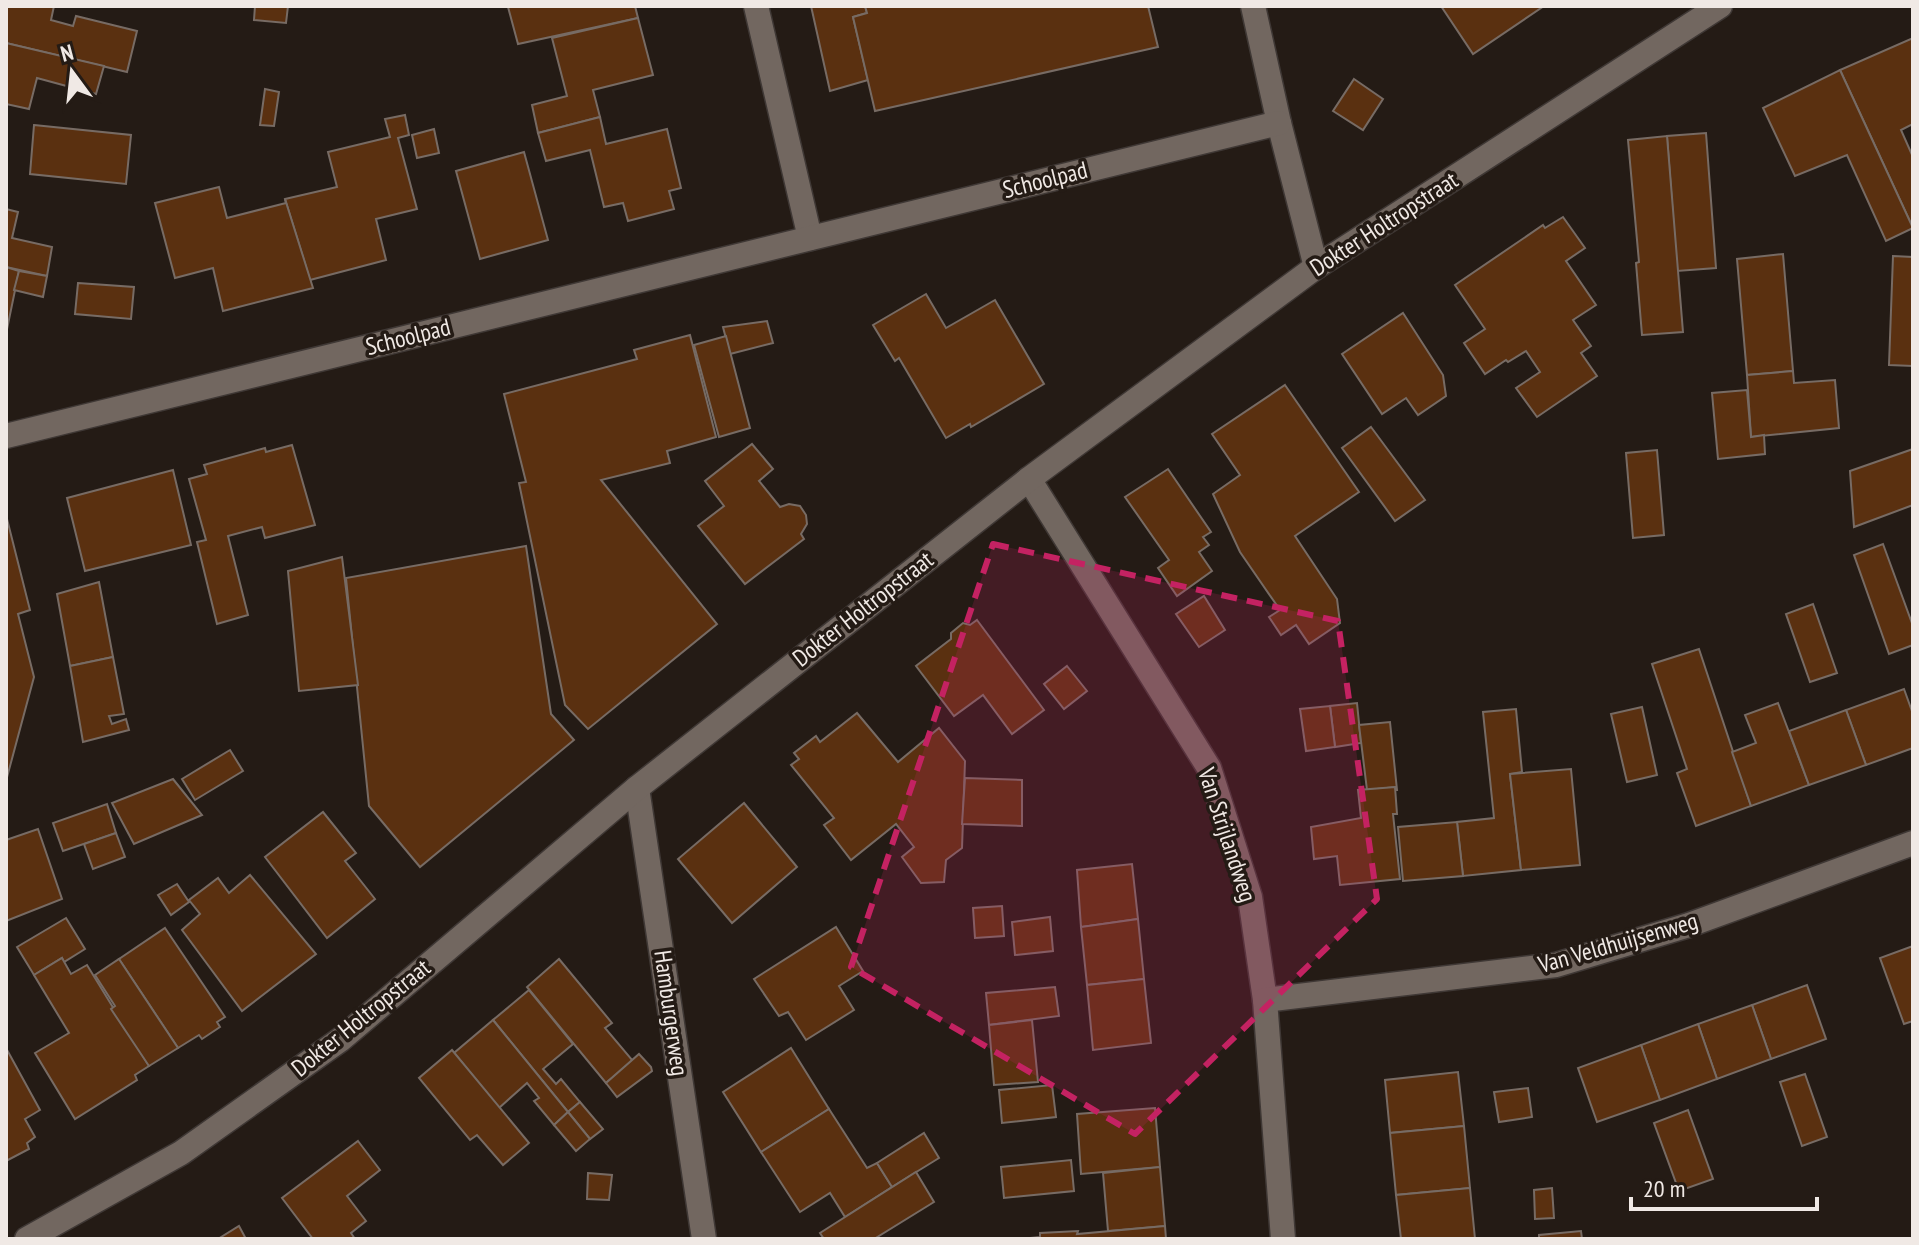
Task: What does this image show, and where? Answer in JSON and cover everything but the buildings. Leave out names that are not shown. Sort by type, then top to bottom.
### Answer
[{"type":"street","points":[[756,6],[810,238]]},
{"type":"street","points":[[1253,6],[1316,267]]},
{"type":"street","name":"Dokter Holtropstraat","points":[[27,1239],[181,1153],[340,1040],[637,788],[1029,479],[1316,267],[1720,6]]},
{"type":"street","name":"Schoolpad","points":[[6,436],[1279,123]]},
{"type":"street","name":"Van Strijlandweg","points":[[1029,479],[1209,768],[1250,897],[1265,1000],[1283,1239]]},
{"type":"street","name":"Hamburgerweg","points":[[637,788],[704,1239]]},
{"type":"street","name":"Van Veldhuijsenweg","points":[[1265,1000],[1556,965],[1689,925],[1913,843]]},
{"type":"highlighted area","points":[[993,544],[1338,621],[1377,899],[1135,1134],[851,967]]}]
